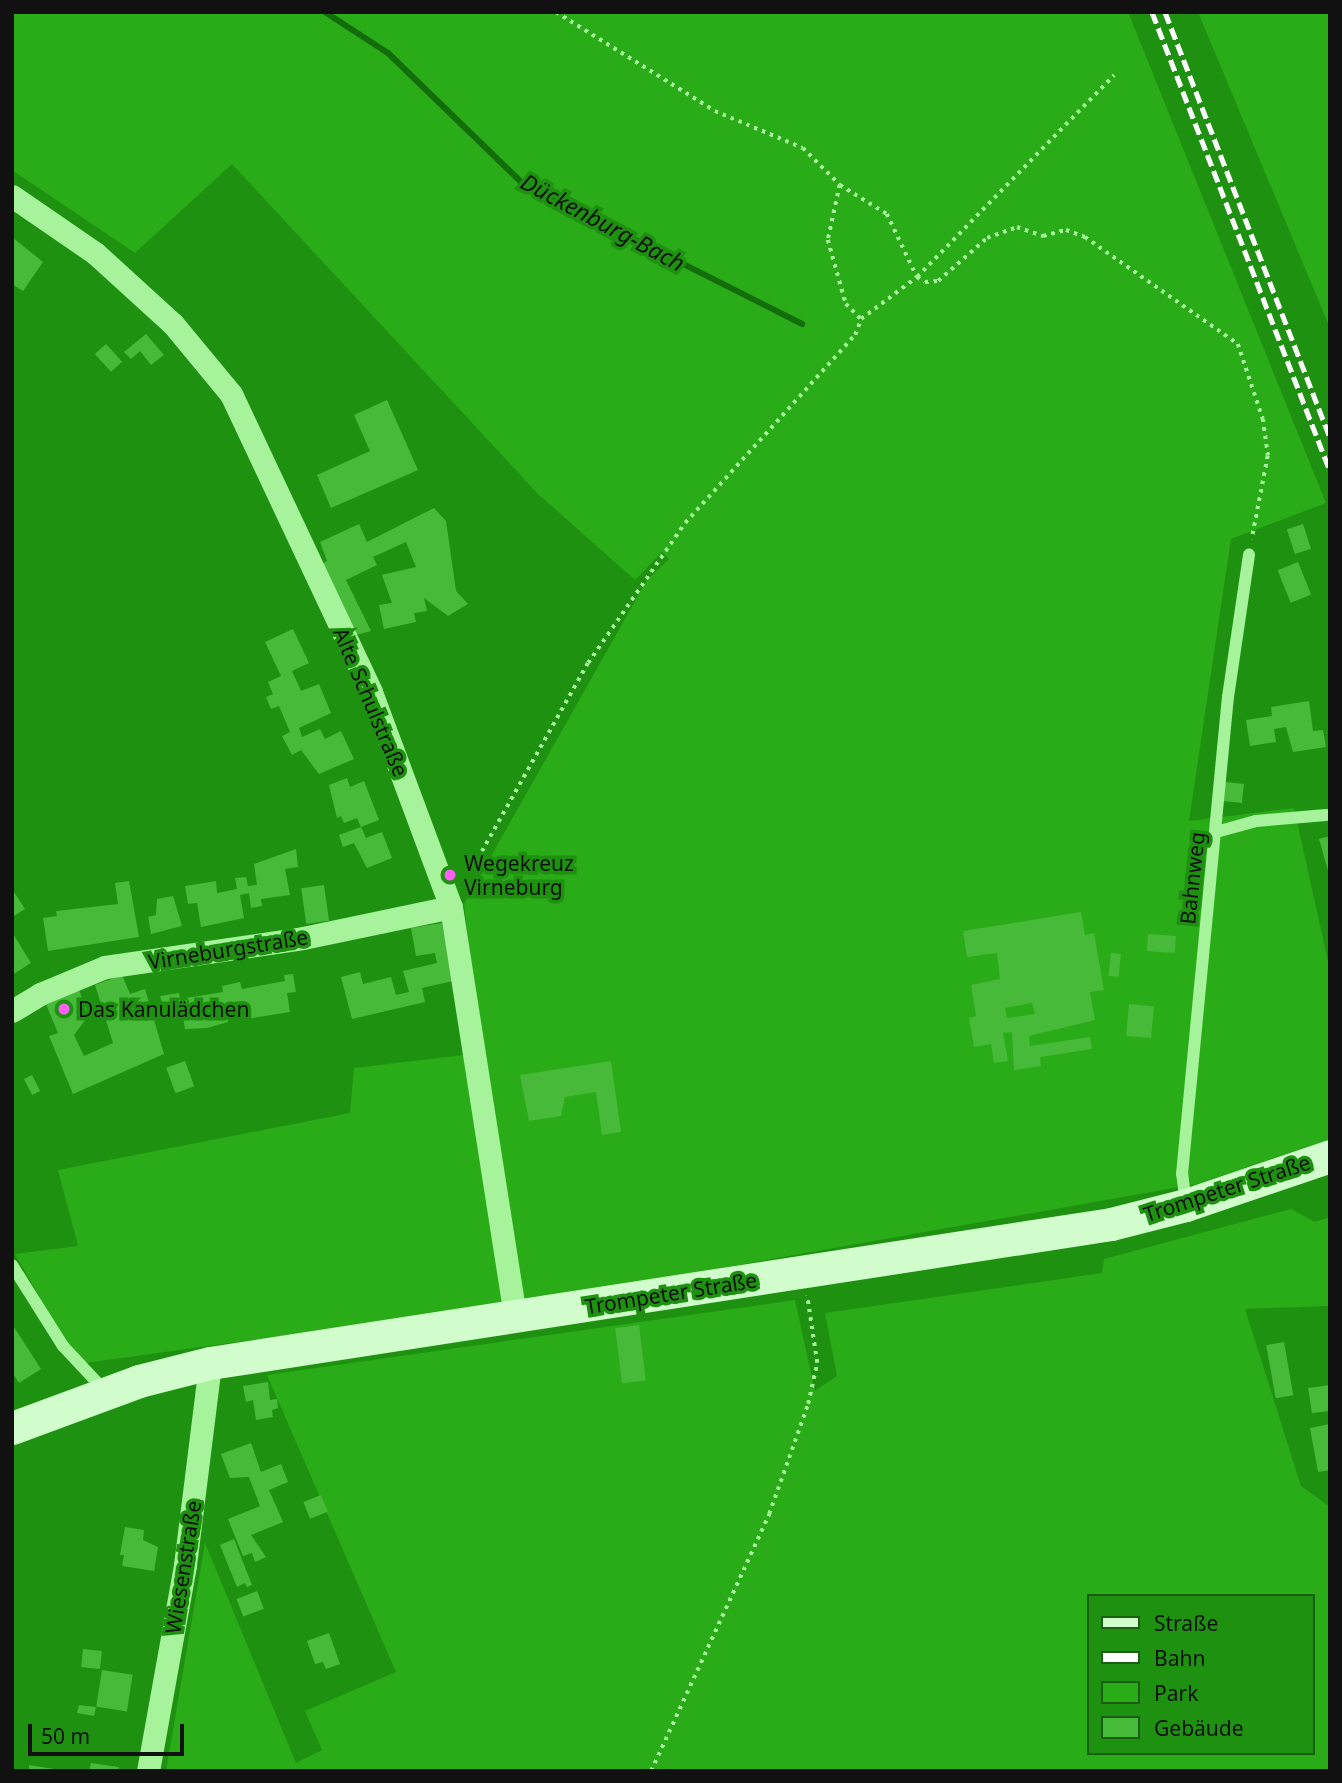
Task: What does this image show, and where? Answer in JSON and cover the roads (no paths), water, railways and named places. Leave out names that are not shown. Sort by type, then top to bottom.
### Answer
[{"type":"main road","name":"Trompeter Straße","points":[[12,1428],[106,1392],[210,1363],[1111,1224],[1186,1205],[1330,1156]]},
{"type":"street","name":"Alte Schulstraße","points":[[12,196],[95,253],[173,324],[231,394],[371,692],[451,907],[515,1316]]},
{"type":"street","name":"Virneburgstraße","points":[[12,1011],[40,994],[106,967],[303,938],[451,907]]},
{"type":"street","name":"Wiesenstraße","points":[[148,1771],[185,1565],[210,1363]]},
{"type":"lane","name":"Bahnweg","points":[[1186,1205],[1182,1174],[1228,697],[1250,555]]},
{"type":"lane","points":[[1216,832],[1256,821],[1326,815]]},
{"type":"lane","points":[[12,1265],[63,1346],[106,1392]]},
{"type":"waterway","name":"Dückenburg-Bach","points":[[325,12],[388,53],[521,182],[802,324]]},
{"type":"railway","points":[[1152,12],[1330,472]]},
{"type":"railway","points":[[1165,12],[1330,438]]},
{"type":"place","name":"Wegekreuz Virneburg","points":[[450,875]]},
{"type":"place","name":"Das Kanulädchen","points":[[64,1009]]}]
